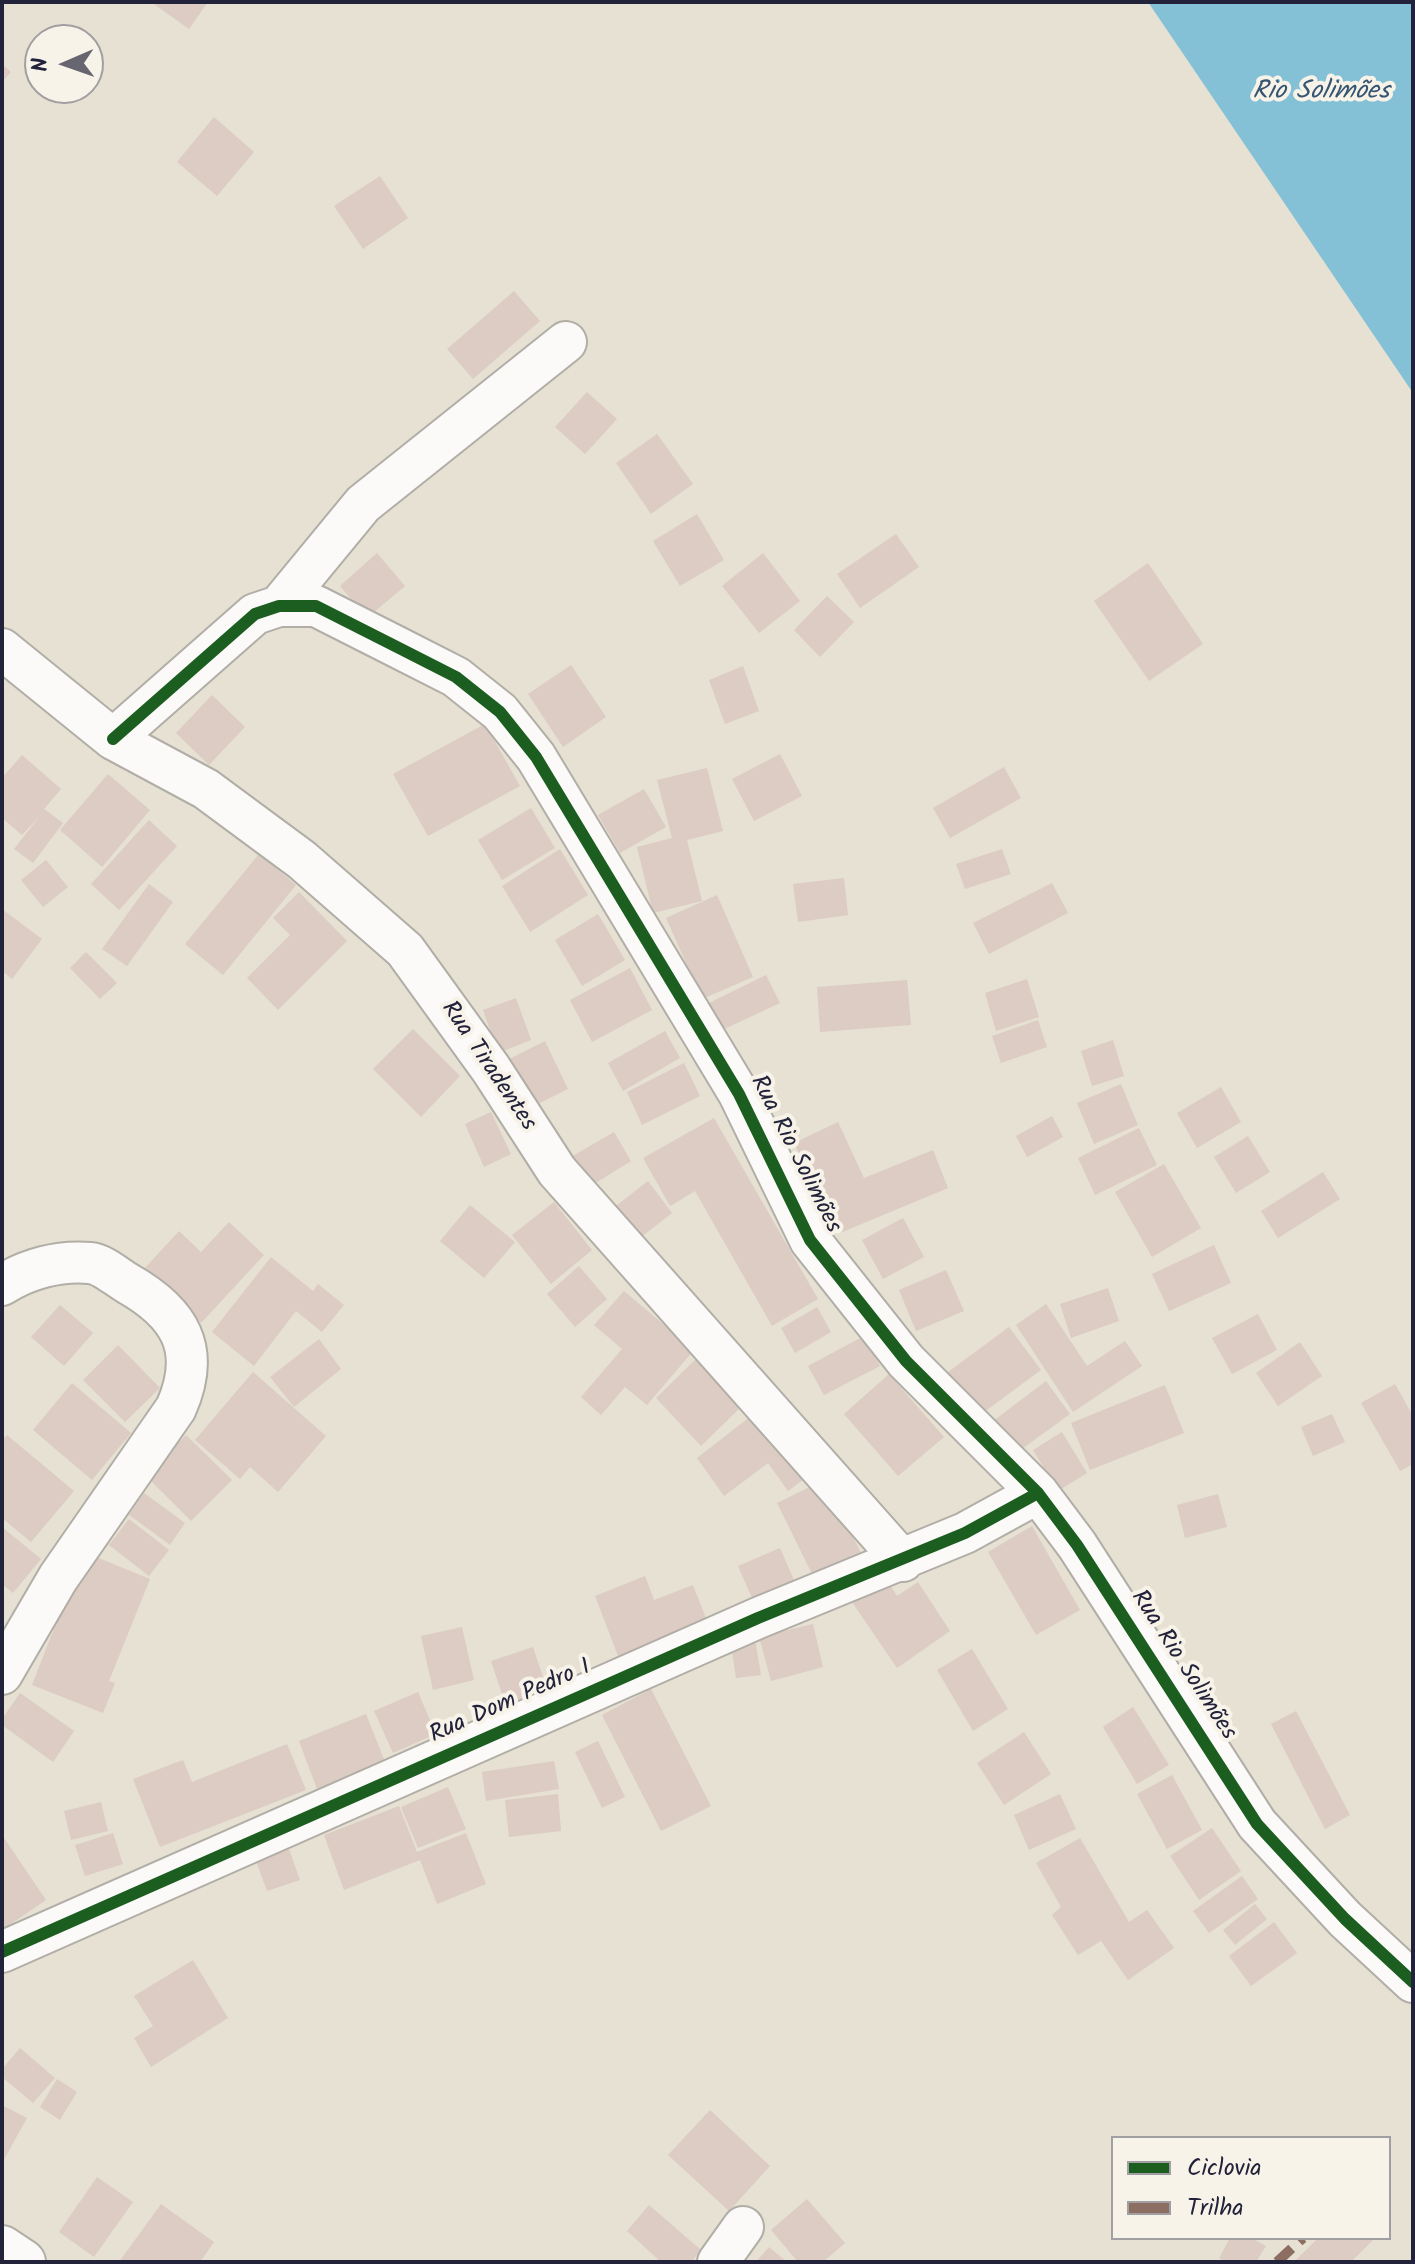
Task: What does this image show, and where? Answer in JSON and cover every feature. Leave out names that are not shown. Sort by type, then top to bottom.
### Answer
[{"type":"street","points":[[279,606],[363,504],[566,342]]},
{"type":"street","name":"Rua Rio Solimões","points":[[113,739],[255,614],[279,606],[316,606],[456,677],[500,712],[536,757],[739,1094],[810,1240],[906,1361],[1038,1493],[1077,1545],[1257,1824],[1345,1919],[1413,1982]]},
{"type":"street","name":"Rua Tiradentes","points":[[2,649],[113,739],[206,789],[302,860],[405,950],[491,1069],[557,1171],[903,1561]]},
{"type":"street","points":[[2,1285],[47,1265],[92,1263],[157,1300],[183,1334],[188,1381],[176,1408],[145,1447],[58,1578],[2,1674]]},
{"type":"street","name":"Rua Dom Pedro I","points":[[2,1952],[758,1618],[903,1561],[965,1533],[1038,1493]]},
{"type":"street","points":[[718,2262],[743,2227]]},
{"type":"street","points":[[2,2248],[23,2262]]},
{"type":"water","name":"Rio Solimões","points":[[1148,2],[1413,2],[1413,393]]},
{"type":"building","points":[[151,2],[208,2],[189,29]]},
{"type":"building","points":[[2,64],[11,72],[2,82]]},
{"type":"building","points":[[214,117],[254,152],[217,196],[177,162]]},
{"type":"building","points":[[380,176],[408,218],[363,249],[334,206]]},
{"type":"building","points":[[514,291],[540,321],[473,379],[447,349]]},
{"type":"building","points":[[587,392],[617,419],[585,454],[555,427]]},
{"type":"building","points":[[657,434],[693,484],[651,514],[616,463]]},
{"type":"building","points":[[697,514],[724,560],[680,586],[653,541]]},
{"type":"building","points":[[896,534],[919,567],[860,608],[837,574]]},
{"type":"building","points":[[377,553],[405,586],[367,618],[340,586]]},
{"type":"building","points":[[763,553],[800,601],[759,633],[722,586]]},
{"type":"building","points":[[1148,563],[1203,644],[1149,681],[1094,601]]},
{"type":"building","points":[[827,596],[854,622],[820,657],[794,630]]},
{"type":"building","points":[[571,665],[606,717],[563,747],[528,694]]},
{"type":"building","points":[[743,666],[759,711],[725,724],[709,680]]},
{"type":"building","points":[[212,695],[245,727],[209,765],[176,733]]},
{"type":"building","points":[[485,724],[520,786],[428,836],[393,774]]},
{"type":"building","points":[[780,754],[802,796],[754,821],[732,779]]},
{"type":"building","points":[[22,755],[61,789],[44,809],[63,823],[33,863],[14,849],[39,817],[22,835],[2,818],[2,778]]},
{"type":"building","points":[[1004,767],[1021,798],[950,838],[933,808]]},
{"type":"building","points":[[707,768],[723,831],[687,840],[702,901],[653,913],[637,847],[672,838],[657,780]]},
{"type":"building","points":[[108,774],[150,810],[102,867],[60,830]]},
{"type":"building","points":[[644,789],[666,827],[620,853],[598,815]]},
{"type":"building","points":[[531,808],[555,848],[502,880],[478,840]]},
{"type":"building","points":[[149,820],[177,846],[119,910],[91,884]]},
{"type":"building","points":[[560,849],[588,895],[530,932],[502,886]]},
{"type":"building","points":[[1002,849],[1011,874],[965,889],[956,864]]},
{"type":"building","points":[[259,854],[296,885],[223,975],[185,944]]},
{"type":"building","points":[[46,860],[68,887],[43,907],[21,880]]},
{"type":"building","points":[[844,878],[848,915],[798,922],[793,884]]},
{"type":"building","points":[[1052,883],[1068,913],[989,954],[973,923]]},
{"type":"building","points":[[149,884],[173,902],[127,966],[102,949]]},
{"type":"building","points":[[299,892],[347,941],[278,1010],[247,978],[290,935],[273,918]]},
{"type":"building","points":[[717,895],[753,977],[702,999],[666,918]]},
{"type":"building","points":[[2,909],[42,939],[12,979],[2,971]]},
{"type":"building","points":[[598,914],[625,960],[582,986],[555,940]]},
{"type":"building","points":[[86,952],[117,983],[100,999],[70,968]]},
{"type":"building","points":[[630,968],[652,1010],[592,1042],[570,1000]]},
{"type":"building","points":[[766,975],[780,1003],[718,1032],[705,1005]]},
{"type":"building","points":[[1027,979],[1039,1017],[996,1031],[985,993]]},
{"type":"building","points":[[907,980],[911,1025],[820,1032],[817,987]]},
{"type":"building","points":[[516,998],[531,1040],[498,1053],[483,1010]]},
{"type":"building","points":[[1038,1020],[1047,1047],[1001,1063],[992,1036]]},
{"type":"building","points":[[413,1029],[460,1076],[421,1117],[373,1069]]},
{"type":"building","points":[[665,1031],[680,1058],[623,1091],[608,1063]]},
{"type":"building","points":[[1113,1040],[1124,1076],[1092,1086],[1081,1051]]},
{"type":"building","points":[[545,1041],[568,1089],[530,1108],[507,1060]]},
{"type":"building","points":[[684,1063],[700,1096],[642,1125],[627,1092]]},
{"type":"building","points":[[1121,1084],[1138,1125],[1094,1144],[1077,1103]]},
{"type":"building","points":[[1221,1087],[1241,1122],[1197,1148],[1177,1113]]},
{"type":"building","points":[[491,1112],[511,1154],[484,1167],[465,1124]]},
{"type":"building","points":[[1052,1116],[1063,1137],[1027,1157],[1016,1136]]},
{"type":"building","points":[[714,1118],[818,1299],[772,1326],[695,1191],[670,1206],[643,1158]]},
{"type":"building","points":[[838,1122],[864,1178],[933,1150],[948,1188],[840,1233],[824,1194],[820,1197],[794,1143]]},
{"type":"building","points":[[1139,1128],[1157,1165],[1095,1195],[1078,1158]]},
{"type":"building","points":[[614,1132],[631,1161],[589,1187],[571,1157]]},
{"type":"building","points":[[1248,1136],[1270,1172],[1236,1193],[1214,1157]]},
{"type":"building","points":[[1164,1164],[1201,1228],[1152,1257],[1115,1192]]},
{"type":"building","points":[[1323,1172],[1340,1199],[1278,1238],[1261,1211]]},
{"type":"building","points":[[648,1181],[672,1213],[636,1241],[612,1209]]},
{"type":"building","points":[[554,1202],[592,1250],[551,1284],[512,1235]]},
{"type":"building","points":[[470,1205],[515,1242],[484,1278],[440,1241]]},
{"type":"building","points":[[903,1218],[924,1257],[883,1279],[862,1240]]},
{"type":"building","points":[[229,1222],[264,1255],[201,1323],[144,1269],[179,1231],[201,1252]]},
{"type":"building","points":[[1214,1245],[1231,1283],[1169,1311],[1152,1274]]},
{"type":"building","points":[[271,1257],[313,1291],[318,1284],[344,1305],[322,1332],[296,1311],[254,1366],[212,1332]]},
{"type":"building","points":[[579,1266],[607,1299],[575,1327],[547,1294]]},
{"type":"building","points":[[946,1270],[964,1311],[916,1331],[899,1290]]},
{"type":"building","points":[[1108,1288],[1119,1321],[1071,1338],[1060,1304]]},
{"type":"building","points":[[624,1291],[694,1350],[647,1405],[625,1387],[601,1415],[581,1397],[622,1349],[594,1325]]},
{"type":"building","points":[[1046,1304],[1087,1366],[1125,1341],[1142,1366],[1073,1412],[1016,1325]]},
{"type":"building","points":[[60,1305],[93,1333],[64,1366],[31,1337]]},
{"type":"building","points":[[817,1307],[831,1332],[795,1353],[781,1328]]},
{"type":"building","points":[[1258,1314],[1277,1350],[1232,1374],[1212,1338]]},
{"type":"building","points":[[1009,1327],[1041,1370],[976,1418],[944,1375]]},
{"type":"building","points":[[864,1336],[880,1366],[824,1395],[808,1366]]},
{"type":"building","points":[[319,1339],[341,1369],[294,1407],[270,1377]]},
{"type":"building","points":[[1300,1342],[1322,1376],[1278,1406],[1256,1373]]},
{"type":"building","points":[[118,1345],[160,1388],[125,1422],[83,1380]]},
{"type":"building","points":[[698,1357],[743,1405],[701,1446],[656,1398]]},
{"type":"building","points":[[253,1372],[326,1436],[278,1492],[250,1467],[240,1479],[195,1440]]},
{"type":"building","points":[[889,1374],[944,1437],[898,1476],[844,1414]]},
{"type":"building","points":[[1046,1381],[1070,1414],[1015,1454],[992,1422]]},
{"type":"building","points":[[72,1383],[131,1433],[92,1480],[33,1430]]},
{"type":"building","points":[[1395,1384],[1413,1416],[1413,1464],[1400,1471],[1361,1403]]},
{"type":"building","points":[[1165,1385],[1184,1433],[1090,1470],[1071,1423]]},
{"type":"building","points":[[760,1409],[812,1473],[788,1491],[768,1463],[724,1496],[697,1458]]},
{"type":"building","points":[[1332,1414],[1345,1442],[1313,1456],[1301,1427]]},
{"type":"building","points":[[1062,1432],[1087,1473],[1058,1491],[1033,1450]]},
{"type":"building","points":[[7,1435],[74,1491],[31,1542],[2,1518],[2,1441]]},
{"type":"building","points":[[186,1435],[232,1480],[191,1521],[146,1476]]},
{"type":"building","points":[[824,1480],[863,1557],[815,1580],[777,1503]]},
{"type":"building","points":[[144,1493],[185,1523],[170,1545],[129,1515]]},
{"type":"building","points":[[1218,1494],[1227,1527],[1185,1538],[1177,1505]]},
{"type":"building","points":[[129,1519],[169,1550],[149,1576],[109,1545]]},
{"type":"building","points":[[1032,1526],[1080,1610],[1036,1635],[988,1552]]},
{"type":"building","points":[[2,1527],[41,1559],[13,1593],[2,1584]]},
{"type":"building","points":[[780,1548],[798,1589],[756,1607],[738,1566]]},
{"type":"building","points":[[84,1552],[150,1579],[109,1681],[115,1683],[103,1713],[32,1685]]},
{"type":"building","points":[[645,1576],[654,1600],[693,1585],[709,1626],[620,1661],[595,1596]]},
{"type":"building","points":[[886,1579],[897,1596],[918,1582],[950,1631],[897,1668],[852,1602]]},
{"type":"building","points":[[813,1624],[823,1667],[771,1681],[759,1637]]},
{"type":"building","points":[[462,1627],[474,1680],[433,1690],[421,1636]]},
{"type":"building","points":[[754,1633],[761,1675],[736,1678],[730,1637]]},
{"type":"building","points":[[533,1647],[549,1695],[507,1709],[491,1661]]},
{"type":"building","points":[[972,1649],[1008,1709],[973,1731],[937,1670]]},
{"type":"building","points":[[651,1689],[711,1806],[661,1831],[602,1715]]},
{"type":"building","points":[[418,1692],[436,1734],[393,1753],[374,1711]]},
{"type":"building","points":[[20,1693],[74,1731],[53,1762],[2,1725],[2,1719]]},
{"type":"building","points":[[1133,1707],[1169,1765],[1137,1784],[1103,1727]]},
{"type":"building","points":[[1296,1711],[1350,1815],[1325,1829],[1271,1724]]},
{"type":"building","points":[[366,1714],[385,1762],[317,1789],[299,1741]]},
{"type":"building","points":[[1024,1732],[1051,1774],[1004,1805],[977,1763]]},
{"type":"building","points":[[598,1741],[625,1797],[602,1808],[575,1752]]},
{"type":"building","points":[[287,1744],[306,1790],[160,1847],[133,1779],[183,1760],[192,1782]]},
{"type":"building","points":[[554,1761],[559,1789],[486,1801],[482,1772]]},
{"type":"building","points":[[1172,1775],[1202,1830],[1167,1849],[1137,1794]]},
{"type":"building","points":[[448,1787],[466,1829],[418,1848],[401,1807]]},
{"type":"building","points":[[558,1794],[561,1831],[509,1837],[505,1800]]},
{"type":"building","points":[[1060,1794],[1076,1829],[1029,1850],[1014,1815]]},
{"type":"building","points":[[101,1802],[108,1831],[71,1840],[64,1811]]},
{"type":"building","points":[[399,1806],[417,1852],[466,1833],[486,1884],[437,1904],[420,1860],[344,1890],[324,1835]]},
{"type":"building","points":[[1212,1828],[1241,1871],[1199,1900],[1170,1856]]},
{"type":"building","points":[[113,1833],[123,1864],[85,1876],[75,1845]]},
{"type":"building","points":[[2,1835],[46,1900],[2,1930]]},
{"type":"building","points":[[1080,1838],[1129,1922],[1147,1910],[1174,1948],[1128,1980],[1101,1941],[1078,1955],[1052,1915],[1061,1907],[1036,1863]]},
{"type":"building","points":[[289,1849],[300,1880],[267,1891],[256,1861]]},
{"type":"building","points":[[1242,1876],[1258,1899],[1209,1933],[1193,1911]]},
{"type":"building","points":[[1255,1904],[1267,1919],[1235,1945],[1223,1930]]},
{"type":"building","points":[[1274,1922],[1297,1953],[1251,1986],[1229,1956]]},
{"type":"building","points":[[193,1960],[228,2018],[151,2067],[134,2038],[153,2026],[134,1996]]},
{"type":"building","points":[[20,2048],[55,2078],[33,2103],[2,2077],[2,2069]]},
{"type":"building","points":[[57,2079],[77,2092],[60,2120],[40,2107]]},
{"type":"building","points":[[2,2105],[27,2118],[2,2163]]},
{"type":"building","points":[[710,2110],[770,2166],[729,2211],[668,2155]]},
{"type":"building","points":[[97,2177],[133,2202],[94,2257],[59,2232]]},
{"type":"building","points":[[807,2199],[845,2243],[823,2262],[798,2262],[771,2230]]},
{"type":"building","points":[[161,2204],[214,2242],[200,2262],[119,2262]]},
{"type":"building","points":[[649,2205],[701,2250],[691,2262],[661,2262],[627,2231]]},
{"type":"building","points":[[1229,2240],[1256,2240],[1266,2246],[1256,2262],[1226,2262],[1219,2258]]},
{"type":"building","points":[[1316,2240],[1373,2240],[1351,2262],[1294,2262]]},
{"type":"building","points":[[769,2247],[787,2262],[756,2262]]},
{"type":"marked path","points":[[1277,2262],[1301,2240]]},
{"type":"cycle path","points":[[113,739],[255,614],[279,606],[316,606],[456,677],[500,712],[536,757],[739,1094],[810,1240],[906,1361],[1038,1493],[1077,1545],[1257,1824],[1345,1919],[1413,1982]]},
{"type":"cycle path","points":[[2,1952],[758,1618],[965,1533],[1038,1493]]}]
